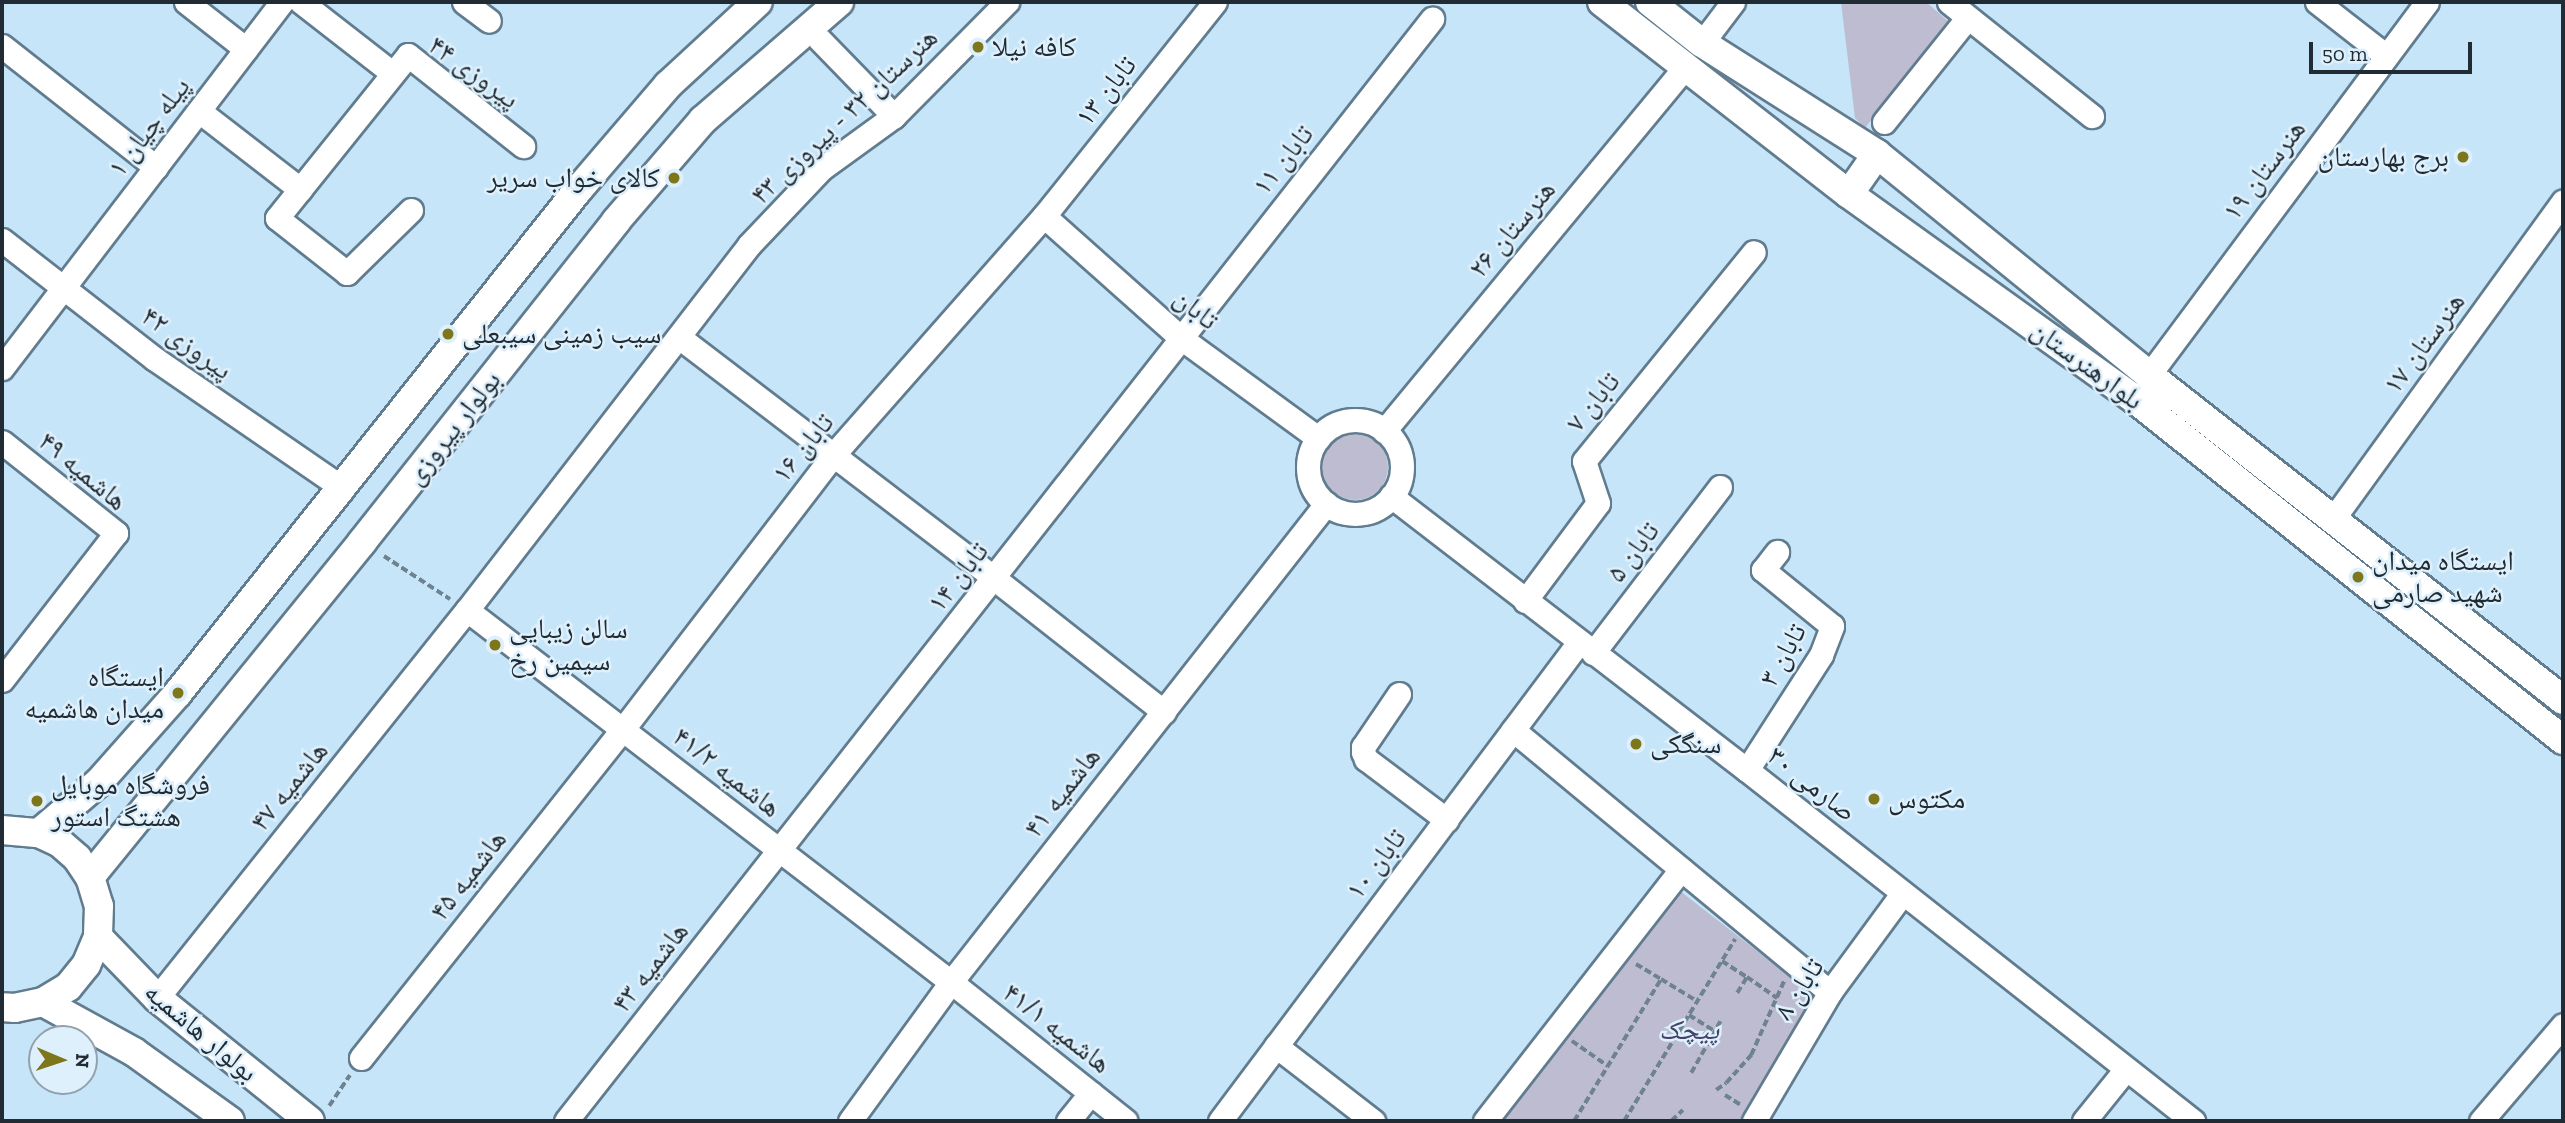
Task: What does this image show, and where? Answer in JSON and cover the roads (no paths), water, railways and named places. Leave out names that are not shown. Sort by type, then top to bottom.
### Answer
[{"type":"main road","name":"بولوار پیروزی","points":[[39,833],[99,782],[178,693],[587,180],[668,85],[758,2]]},
{"type":"main road","name":"بولوار پیروزی","points":[[90,877],[362,542],[615,221],[703,120],[839,2]]},
{"type":"main road","name":"بلوارهنرستان","points":[[1602,2],[1849,194],[2132,397],[2563,740]]},
{"type":"main road","name":"بلوارهنرستان","points":[[1650,2],[1702,43],[1877,153],[2149,375],[2563,700]]},
{"type":"main road","points":[[1849,194],[1877,153]]},
{"type":"main road","points":[[2,830],[39,833],[60,843],[77,858],[90,877],[99,906],[98,937],[86,965],[68,987],[43,1002],[15,1008],[2,1007]]},
{"type":"main road","name":"بولوار هاشمیه","points":[[98,937],[157,998],[318,1116]]},
{"type":"main road","name":"بولوار هاشمیه","points":[[43,1002],[134,1052],[230,1121]]},
{"type":"street","points":[[186,2],[246,49]]},
{"type":"street","name":"پیله چیان ۱","points":[[2,368],[282,2]]},
{"type":"street","points":[[301,2],[391,72],[277,218],[347,273],[411,210]]},
{"type":"street","points":[[464,2],[489,21]]},
{"type":"street","name":"هنرستان ۳۲ - پیروزی ۴۳","points":[[467,610],[750,245],[821,169],[894,116],[1007,2]]},
{"type":"street","name":"تابان ۱۳","points":[[1044,216],[1214,2]]},
{"type":"street","points":[[1702,43],[1733,2]]},
{"type":"street","points":[[1949,2],[2092,116]]},
{"type":"street","points":[[2317,2],[2386,56]]},
{"type":"street","name":"هنرستان ۱۹","points":[[2149,375],[2427,2]]},
{"type":"street","points":[[1884,122],[1968,16]]},
{"type":"street","name":"تابان ۱۱","points":[[1181,338],[1432,19]]},
{"type":"street","points":[[820,40],[894,116]]},
{"type":"street","points":[[2,46],[156,167]]},
{"type":"street","name":"پیروزی ۴۴","points":[[391,72],[408,55],[523,146]]},
{"type":"street","name":"هنرستان ۲۶","points":[[1384,430],[1686,66]]},
{"type":"street","points":[[198,111],[300,189]]},
{"type":"street","name":"هنرستان ۱۷","points":[[2333,519],[2563,201]]},
{"type":"street","name":"تابان","points":[[1044,216],[1181,338],[1318,438]]},
{"type":"street","name":"تابان ۱۶","points":[[622,729],[834,454],[1044,216]]},
{"type":"street","name":"پیروزی ۴۲","points":[[2,240],[155,359],[343,488]]},
{"type":"street","name":"تابان ۷","points":[[1525,601],[1598,503],[1584,461],[1754,252]]},
{"type":"street","points":[[679,337],[834,454],[1164,712]]},
{"type":"street","name":"تابان ۱۴","points":[[780,850],[995,579],[1181,338]]},
{"type":"street","points":[[1349,421],[1362,421],[1384,430],[1398,450],[1401,462],[1398,486],[1391,496],[1372,511],[1360,514],[1336,510],[1326,504],[1317,495],[1308,473],[1308,460],[1318,438],[1327,430],[1349,421]]},
{"type":"street","name":"هاشمیه ۴۹","points":[[2,442],[116,533],[2,680]]},
{"type":"street","name":"تابان ۵","points":[[1586,648],[1720,487]]},
{"type":"street","name":"صارمی ۳۰","points":[[1391,496],[1747,770],[2193,1121]]},
{"type":"street","name":"هاشمیه ۴۱","points":[[850,1121],[951,982],[1326,504]]},
{"type":"street","name":"تابان ۳","points":[[1747,770],[1821,655],[1832,626],[1763,570],[1777,552]]},
{"type":"street","name":"هاشمیه ۴۱/۲","points":[[467,610],[951,982]]},
{"type":"street","name":"هاشمیه ۴۷","points":[[157,998],[467,610]]},
{"type":"street","name":"تابان ۱۰","points":[[1220,1121],[1513,730],[1586,648]]},
{"type":"street","points":[[1399,694],[1363,747],[1363,752],[1366,759],[1447,820]]},
{"type":"street","name":"هاشمیه ۴۵","points":[[361,1058],[622,729]]},
{"type":"street","points":[[1513,730],[1830,992]]},
{"type":"street","name":"هاشمیه ۴۳","points":[[566,1121],[780,850]]},
{"type":"street","points":[[1485,1121],[1681,869]]},
{"type":"street","name":"تابان ۸","points":[[1754,1121],[1830,992],[1902,894]]},
{"type":"street","name":"هاشمیه ۴۱/۱","points":[[951,982],[1126,1121]]},
{"type":"street","points":[[2481,1121],[2563,1025]]},
{"type":"street","points":[[1276,1046],[1373,1121]]},
{"type":"street","points":[[2084,1121],[2126,1069]]},
{"type":"street","points":[[1068,1121],[1091,1093]]},
{"type":"place","name":"کافه نیلا","points":[[978,47]]},
{"type":"place","name":"برج بهارستان","points":[[2463,157]]},
{"type":"place","name":"کالای خواب سریر","points":[[674,178]]},
{"type":"place","name":"سیب زمینی سیبعلی","points":[[448,334]]},
{"type":"place","name":"ایستگاه میدان شهید صارمی","points":[[2358,577]]},
{"type":"place","name":"سالن زیبایی سیمین رخ","points":[[495,645]]},
{"type":"place","name":"ایستگاه میدان هاشمیه","points":[[178,693]]},
{"type":"place","name":"سنگکی","points":[[1636,744]]},
{"type":"place","name":"مکتوس","points":[[1874,799]]},
{"type":"place","name":"فروشگاه موبایل هشتگ استور","points":[[37,801]]},
{"type":"park label","name":"پیچک","points":[[1689,1030]]}]
